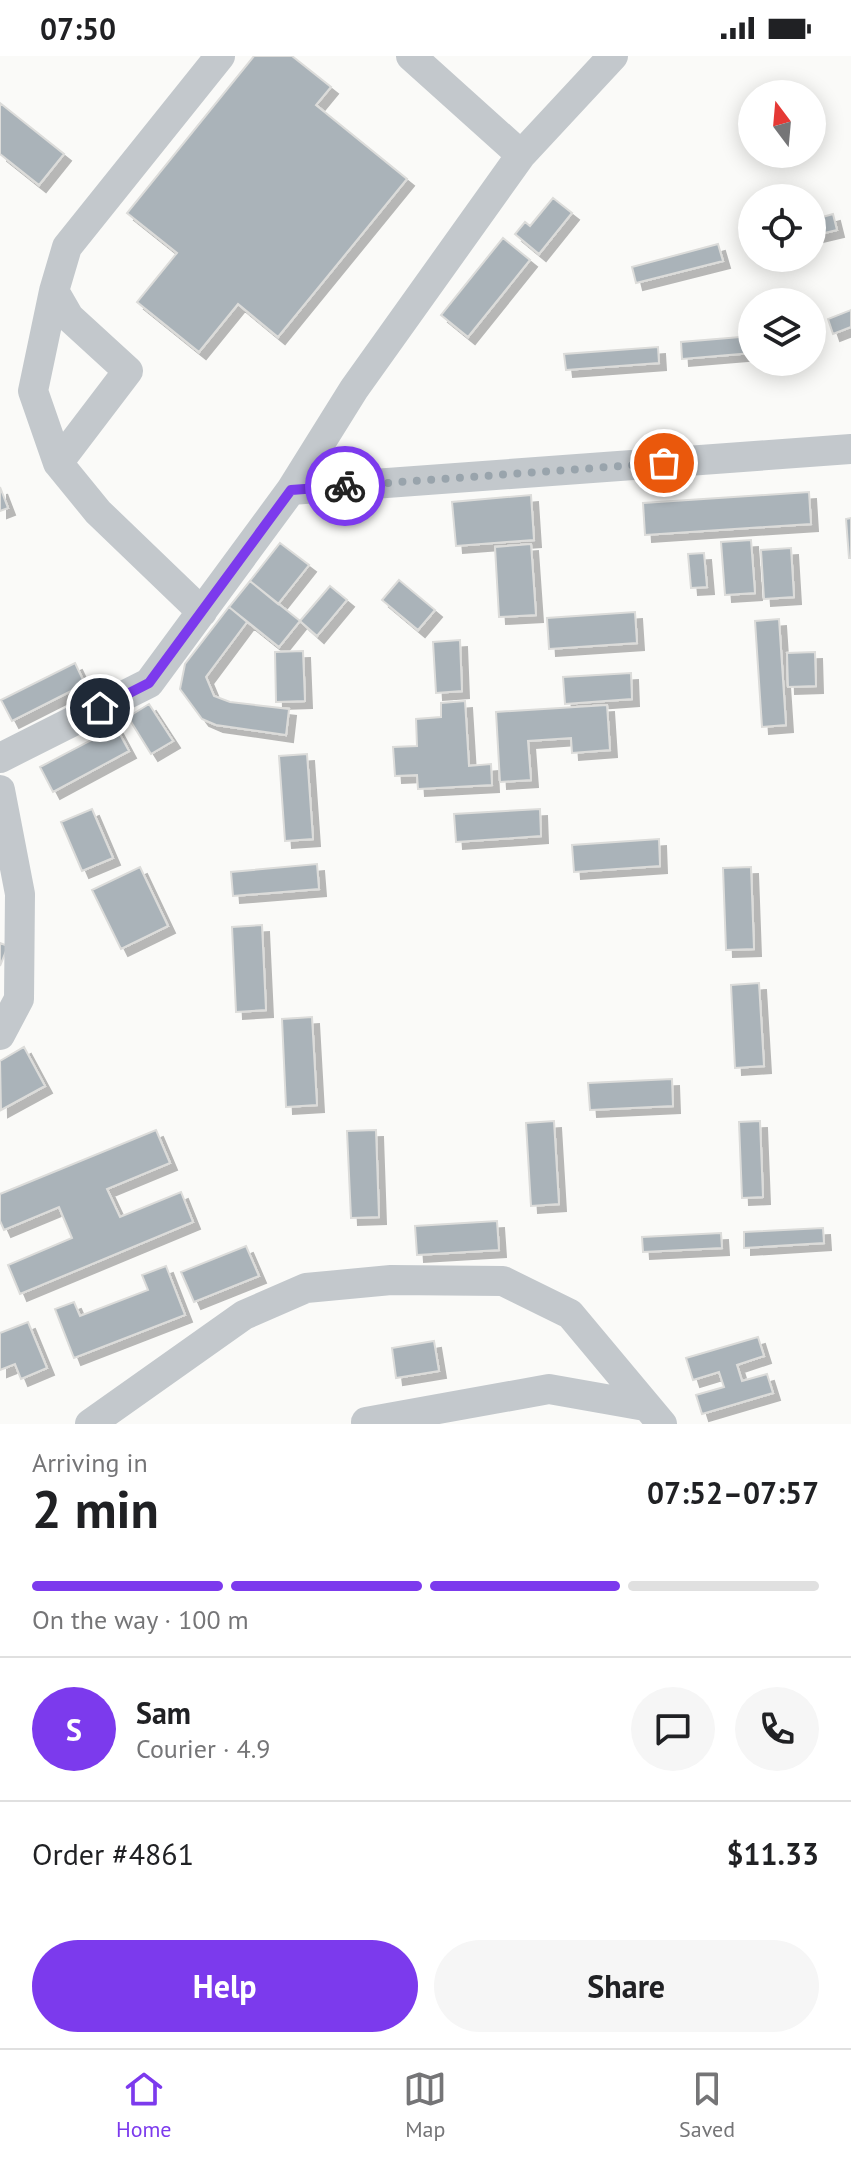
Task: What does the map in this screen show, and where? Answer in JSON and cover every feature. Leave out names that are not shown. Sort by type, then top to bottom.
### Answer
[{"type":"street","points":[[202,612],[98,512],[58,463],[33,391],[54,291],[67,247],[220,56]]},
{"type":"street","points":[[411,56],[521,155]]},
{"type":"street","points":[[0,758],[149,683],[291,490],[354,389],[521,155],[613,56]]},
{"type":"street","points":[[54,291],[69,317],[128,371],[58,463]]},
{"type":"street","points":[[291,490],[851,449]]},
{"type":"street","points":[[0,790],[20,894],[20,909],[19,999],[0,1035]]},
{"type":"street","points":[[90,1424],[244,1315],[306,1288],[391,1280],[503,1281],[570,1314],[654,1415]]},
{"type":"street","points":[[366,1422],[549,1389],[654,1415]]},
{"type":"building","points":[[254,56],[292,56],[331,87],[316,105],[407,179],[278,337],[238,304],[199,352],[137,302],[177,253],[127,213]]},
{"type":"building","points":[[0,103],[64,154],[39,185],[0,154]]},
{"type":"building","points":[[553,198],[572,213],[539,254],[515,234],[525,222],[530,226]]},
{"type":"building","points":[[833,214],[837,230],[826,233],[826,216]]},
{"type":"building","points":[[503,238],[530,260],[468,337],[441,315]]},
{"type":"building","points":[[718,244],[723,261],[636,283],[632,267]]},
{"type":"building","points":[[851,310],[851,327],[833,334],[828,319]]},
{"type":"building","points":[[738,337],[738,354],[682,359],[681,342]]},
{"type":"building","points":[[658,347],[659,363],[566,370],[564,354]]},
{"type":"building","points":[[0,487],[8,508],[0,511]]},
{"type":"building","points":[[809,492],[811,524],[645,535],[643,503]]},
{"type":"building","points":[[531,495],[534,540],[456,546],[452,502]]},
{"type":"building","points":[[851,518],[851,558],[849,558],[846,519]]},
{"type":"building","points":[[751,540],[755,593],[725,595],[721,542]]},
{"type":"building","points":[[280,543],[309,565],[278,604],[250,581]]},
{"type":"building","points":[[531,544],[536,615],[499,617],[495,547]]},
{"type":"building","points":[[791,548],[794,597],[764,599],[761,550]]},
{"type":"building","points":[[704,553],[707,587],[691,588],[688,554]]},
{"type":"building","points":[[399,580],[435,610],[418,630],[382,600]]},
{"type":"building","points":[[250,581],[300,621],[279,647],[229,607]]},
{"type":"building","points":[[330,586],[347,600],[317,636],[300,621]]},
{"type":"building","points":[[229,607],[247,622],[206,677],[214,696],[230,702],[289,709],[286,735],[216,725],[202,719],[180,689],[185,664]]},
{"type":"building","points":[[635,612],[637,643],[549,649],[547,618]]},
{"type":"building","points":[[779,619],[786,725],[762,727],[755,621]]},
{"type":"building","points":[[460,640],[462,691],[436,693],[433,642]]},
{"type":"building","points":[[303,651],[305,701],[276,702],[275,652]]},
{"type":"building","points":[[815,652],[816,686],[788,687],[787,653]]},
{"type":"building","points":[[75,663],[85,684],[12,721],[1,700]]},
{"type":"building","points":[[631,673],[632,699],[565,704],[563,677]]},
{"type":"building","points":[[465,701],[469,766],[491,764],[492,785],[418,789],[417,775],[395,776],[393,747],[417,746],[416,719],[441,717],[441,703]]},
{"type":"building","points":[[149,704],[173,741],[151,754],[128,717]]},
{"type":"building","points":[[607,705],[610,750],[572,753],[571,738],[528,741],[531,780],[500,782],[496,712]]},
{"type":"building","points":[[116,727],[129,751],[53,792],[40,767]]},
{"type":"building","points":[[307,754],[313,839],[285,841],[279,756]]},
{"type":"building","points":[[92,809],[113,858],[82,871],[61,822]]},
{"type":"building","points":[[540,809],[541,836],[456,842],[454,814]]},
{"type":"building","points":[[659,839],[660,866],[574,872],[572,845]]},
{"type":"building","points":[[317,864],[319,889],[233,896],[231,872]]},
{"type":"building","points":[[140,867],[168,926],[121,949],[92,890]]},
{"type":"building","points":[[751,867],[754,949],[726,950],[723,868]]},
{"type":"building","points":[[262,925],[266,1010],[236,1012],[232,927]]},
{"type":"building","points":[[0,943],[8,946],[0,966]]},
{"type":"building","points":[[759,983],[764,1066],[735,1068],[731,985]]},
{"type":"building","points":[[312,1017],[317,1105],[286,1107],[282,1019]]},
{"type":"building","points":[[24,1047],[45,1086],[1,1110],[0,1061]]},
{"type":"building","points":[[672,1079],[673,1106],[590,1110],[588,1083]]},
{"type":"building","points":[[554,1121],[559,1204],[531,1206],[526,1123]]},
{"type":"building","points":[[760,1121],[763,1197],[742,1198],[739,1122]]},
{"type":"building","points":[[156,1130],[170,1163],[107,1189],[120,1217],[181,1192],[193,1222],[20,1294],[8,1265],[72,1238],[59,1207],[4,1230],[0,1221],[0,1194]]},
{"type":"building","points":[[376,1130],[379,1217],[351,1218],[347,1131]]},
{"type":"building","points":[[497,1221],[499,1250],[417,1255],[415,1226]]},
{"type":"building","points":[[823,1228],[824,1243],[744,1248],[744,1232]]},
{"type":"building","points":[[721,1233],[722,1248],[643,1252],[642,1237]]},
{"type":"building","points":[[246,1246],[259,1276],[194,1302],[181,1272]]},
{"type":"building","points":[[166,1266],[185,1315],[74,1358],[55,1309],[74,1302],[80,1316],[148,1290],[142,1275]]},
{"type":"building","points":[[28,1322],[47,1368],[21,1379],[15,1364],[0,1370],[0,1333]]},
{"type":"building","points":[[758,1337],[764,1356],[737,1365],[742,1381],[767,1374],[773,1393],[702,1414],[696,1395],[724,1387],[719,1372],[693,1380],[686,1358]]},
{"type":"building","points":[[434,1341],[439,1371],[396,1378],[392,1348]]},
{"type":"way so far","points":[[345,486],[664,463]]},
{"type":"route","points":[[100,708],[149,683],[291,490],[345,486]]}]
